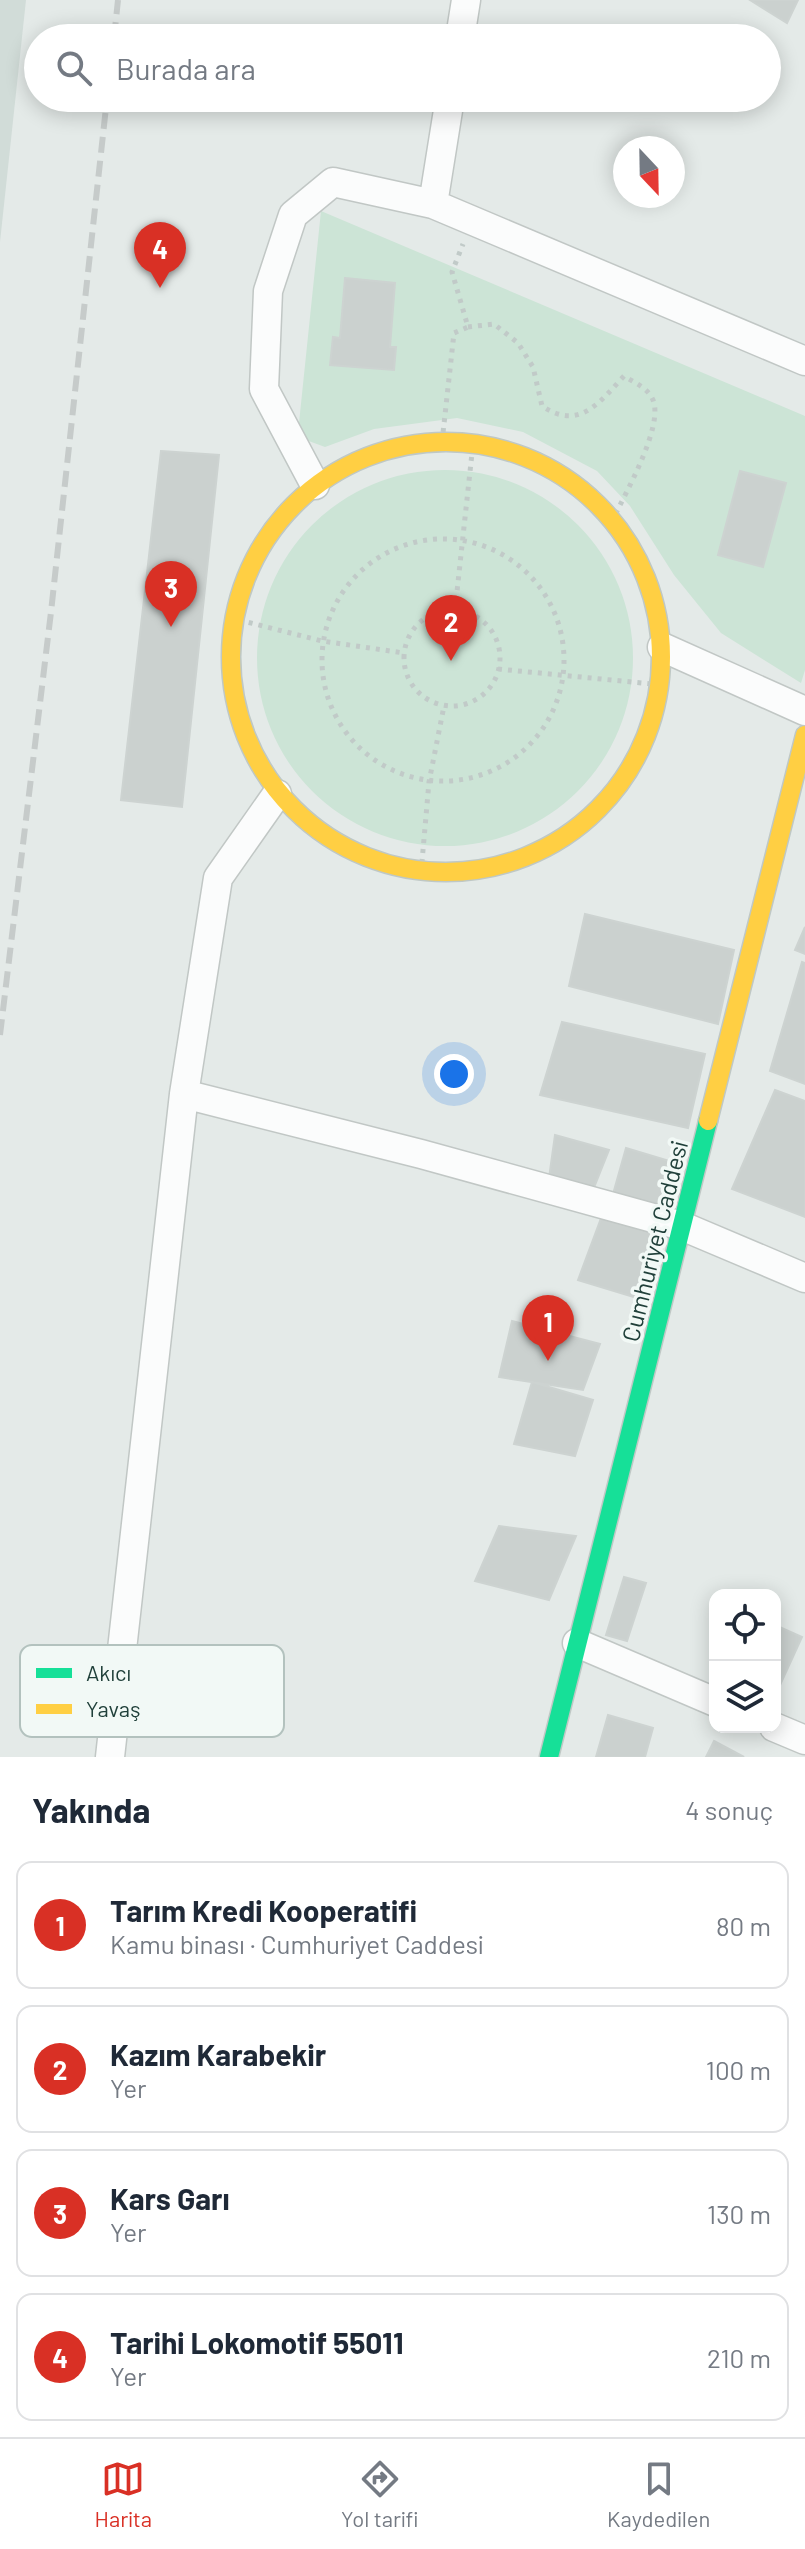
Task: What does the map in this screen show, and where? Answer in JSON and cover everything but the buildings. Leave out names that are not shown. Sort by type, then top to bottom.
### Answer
[{"type":"street","points":[[462,24],[466,0]]},
{"type":"street","points":[[433,204],[448,112]]},
{"type":"street","points":[[315,485],[264,389],[268,291],[293,215],[333,182],[433,204],[805,361]]},
{"type":"street","points":[[427,440],[442,442],[497,446],[561,473],[613,519],[648,579],[662,647],[663,685],[653,716],[624,779],[573,832],[507,866],[421,873],[362,859],[299,821],[253,763],[233,694],[239,620],[265,534],[300,494],[359,457],[427,440]]},
{"type":"street","points":[[662,647],[805,711]]},
{"type":"street","name":"Cumhuriyet Caddesi","points":[[549,1757],[682,1226],[798,802],[805,735]]},
{"type":"street","points":[[123,1645],[184,1094],[218,878],[277,794]]},
{"type":"street","points":[[184,1094],[421,1154],[682,1226],[805,1278]]},
{"type":"street","points":[[577,1643],[709,1699]]},
{"type":"street","points":[[781,1730],[805,1740]]},
{"type":"street","points":[[110,1757],[112,1737]]},
{"type":"path","points":[[468,327],[452,272],[471,221]]},
{"type":"path","points":[[442,442],[454,333],[468,327],[494,324],[518,343],[533,367],[542,406],[557,416],[576,417],[595,406],[624,376],[645,388],[654,402],[655,427],[613,519]]},
{"type":"path","points":[[455,610],[473,444]]},
{"type":"path","points":[[434,538],[462,540],[475,542],[513,559],[542,587],[561,624],[566,665],[557,705],[536,741],[505,766],[468,780],[429,782],[392,771],[359,749],[335,718],[322,680],[322,641],[334,604],[359,571],[394,548],[434,538]]},
{"type":"path","points":[[455,610],[470,613],[483,621],[493,633],[499,647],[498,669],[487,690],[475,700],[444,706],[428,700],[415,690],[407,676],[405,643],[425,617],[440,611],[455,610]]},
{"type":"path","points":[[239,620],[322,641],[404,653]]},
{"type":"path","points":[[498,669],[663,685]]},
{"type":"path","points":[[421,873],[429,782],[444,706]]},
{"type":"shaded area","points":[[0,0],[26,0],[0,242]]},
{"type":"green space","points":[[321,211],[805,416],[805,670],[801,683],[721,633],[674,575],[630,506],[597,471],[523,432],[457,418],[374,429],[325,447],[306,440],[299,423]]},
{"type":"green space","points":[[427,470],[463,470],[500,478],[534,492],[565,512],[591,538],[611,569],[625,603],[633,640],[630,695],[619,730],[602,763],[565,804],[534,824],[500,838],[463,846],[427,846],[390,838],[356,824],[325,804],[299,778],[279,747],[265,713],[257,676],[257,640],[265,603],[279,569],[299,538],[325,512],[356,492],[390,478]]},
{"type":"railway","points":[[115,24],[118,0]]},
{"type":"railway","points":[[0,1035],[51,612],[105,112]]},
{"type":"traffic: fast","points":[[549,1757],[708,1121]]},
{"type":"traffic: slow","points":[[446,442],[488,446],[528,458],[566,478],[598,505],[625,537],[645,575],[657,615],[661,657],[657,699],[645,739],[625,777],[598,809],[566,836],[528,856],[488,868],[446,872],[404,868],[364,856],[326,836],[294,809],[267,777],[247,739],[235,699],[231,657],[235,615],[247,575],[267,537],[294,505],[326,478],[364,458],[404,446],[446,442]]},
{"type":"traffic: slow","points":[[708,1121],[805,735]]},
{"type":"place","name":"Tarihi Lokomotif 55011","points":[[160,288]]},
{"type":"place","name":"Kars Garı","points":[[171,627]]},
{"type":"place","name":"Kazım Karabekir","points":[[451,661]]},
{"type":"place","name":"Tarım Kredi Kooperatifi","points":[[548,1361]]}]
